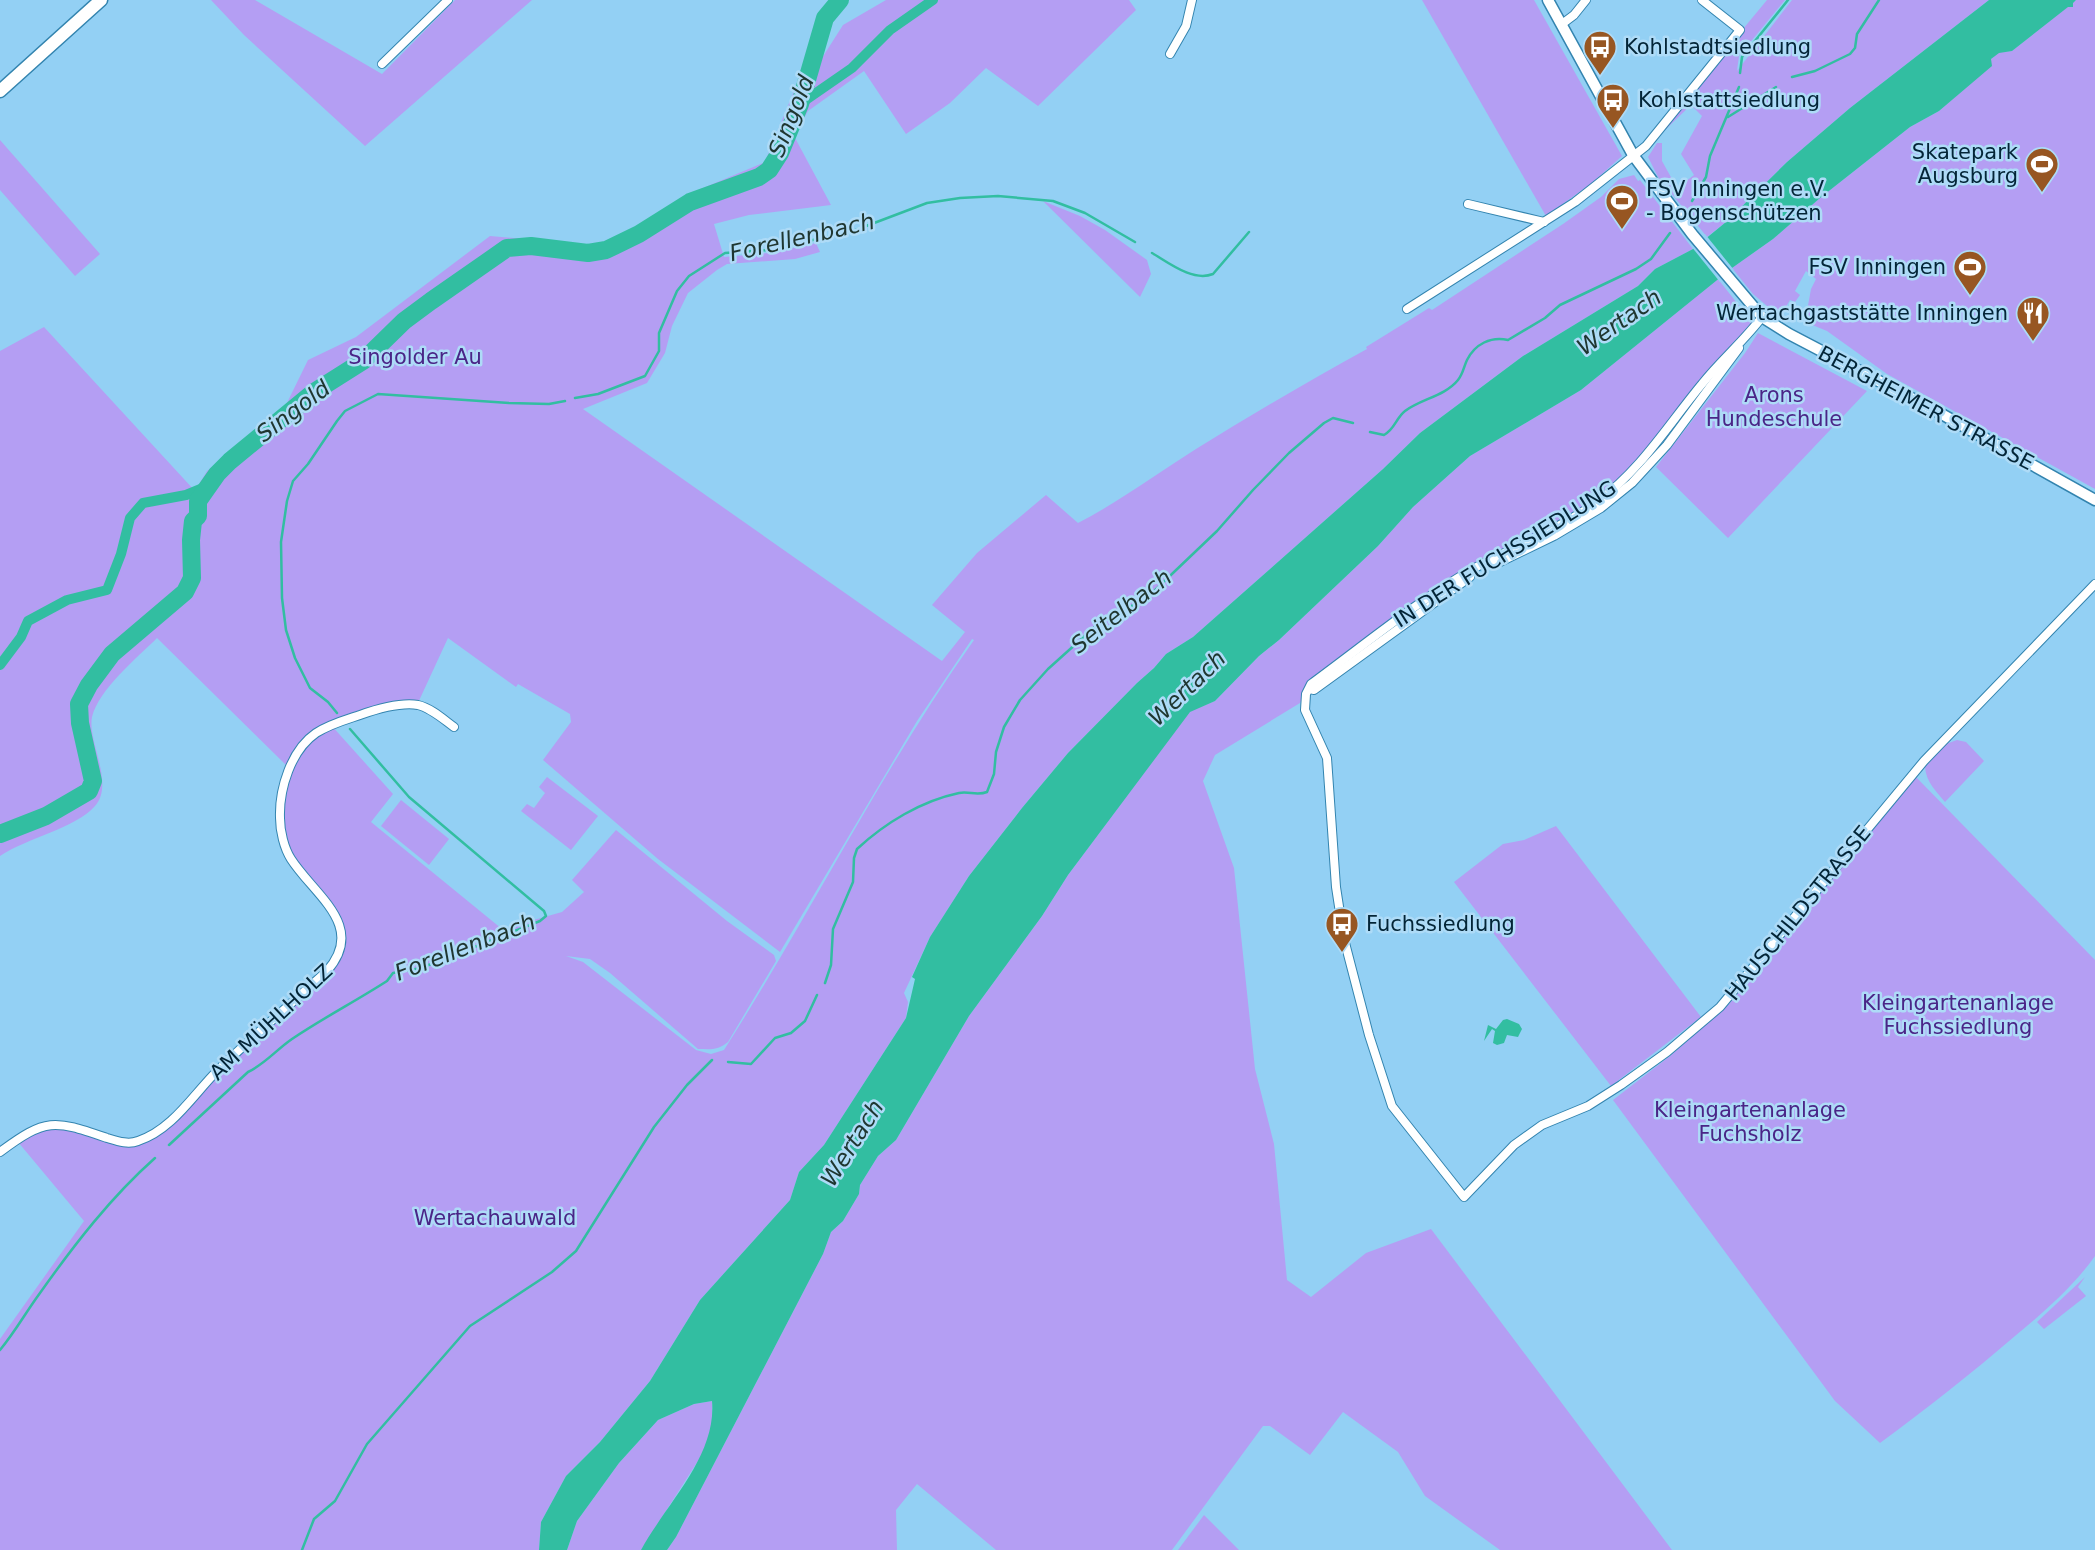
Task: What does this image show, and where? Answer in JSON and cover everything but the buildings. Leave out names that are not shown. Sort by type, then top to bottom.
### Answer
[{"type":"main road","points":[[0,91],[101,0]]},
{"type":"street","points":[[382,64],[448,0]]},
{"type":"street","points":[[1171,54],[1186,26],[1192,0]]},
{"type":"street","name":"BERGHEIMER STRASSE","points":[[1548,0],[1633,155],[1692,234],[1762,317],[2095,500]]},
{"type":"street","points":[[1562,24],[1574,15],[1586,0]]},
{"type":"street","points":[[1407,309],[1575,202],[1646,146],[1740,30],[1702,0]]},
{"type":"street","points":[[1468,204],[1544,222]]},
{"type":"street","name":"IN DER FUCHSSIEDLUNG","points":[[1464,1197],[1392,1106],[1369,1035],[1344,939],[1336,887],[1327,758],[1305,710],[1306,694],[1311,684],[1431,596],[1596,503],[1638,466],[1661,440],[1701,385],[1762,317]]},
{"type":"street","name":"HAUSCHILDSTRASSE","points":[[1464,1197],[1514,1145],[1542,1125],[1588,1106],[1621,1085],[1667,1052],[1720,1007],[1924,761],[2095,584]]},
{"type":"street","name":"AM MÜHLHOLZ","points":[[0,1152],[36,1127],[54,1125],[72,1125],[122,1142],[136,1142],[155,1133],[176,1116],[215,1073],[327,971],[340,951],[342,939],[336,915],[289,856],[279,820],[284,783],[301,748],[314,735],[331,725],[370,711],[398,705],[417,705],[454,727]]},
{"type":"green space","points":[[211,0],[255,0],[382,74],[455,0],[532,0],[365,146],[244,35]]},
{"type":"green space","points":[[886,0],[1129,0],[1136,10],[1038,106],[986,68],[950,103],[906,134],[864,71],[808,111],[794,136],[831,205],[749,215],[714,224],[724,257],[769,253],[816,243],[820,252],[795,259],[727,264],[717,270],[688,293],[672,326],[665,353],[647,383],[583,409],[942,661],[965,632],[932,605],[977,553],[1046,495],[1078,523],[1093,515],[1238,423],[1367,349],[1366,347],[1429,308],[1432,310],[1563,224],[1601,197],[1619,179],[1634,175],[1640,180],[1693,249],[1655,269],[1638,286],[1523,356],[1420,433],[1193,637],[1166,654],[1068,753],[969,876],[930,937],[904,993],[908,1002],[906,1018],[824,1145],[799,1172],[790,1200],[700,1300],[650,1381],[600,1442],[566,1476],[541,1522],[539,1550],[0,1550],[0,1339],[84,1221],[18,1142],[36,1130],[55,1127],[122,1143],[156,1135],[337,964],[343,946],[343,930],[330,903],[298,866],[286,842],[283,810],[293,768],[286,765],[157,638],[110,685],[96,706],[92,727],[102,786],[95,806],[76,821],[0,856],[0,351],[44,327],[195,491],[207,471],[284,409],[308,360],[356,337],[490,236],[595,245],[631,233],[696,191],[765,162],[809,54],[822,58],[843,25]],"holes":[[[448,638],[516,687],[518,684],[570,714],[571,722],[543,760],[658,859],[780,952],[917,721],[972,639],[974,640],[908,740],[724,1050],[711,1054],[696,1050],[583,962],[566,956],[590,959],[698,1049],[710,1049],[728,1042],[776,961],[774,955],[727,921],[616,830],[572,880],[584,892],[562,912],[502,929],[371,822],[393,794],[331,725],[398,705],[417,705]]]},
{"type":"green space","points":[[1422,0],[1534,0],[1622,156],[1592,183],[1546,216]]},
{"type":"green space","points":[[1767,0],[1785,0],[1739,56],[1737,71],[1792,0],[1989,0],[1850,108],[1787,162],[1707,237],[1658,177],[1648,157],[1657,143],[1662,143],[1662,161],[1677,188],[1694,175],[1681,154],[1702,116],[1691,105],[1665,130],[1661,128]]},
{"type":"green space","name":"FSV Inningen","points":[[2076,0],[2095,0],[2095,489],[1887,374],[1827,331],[1805,322],[1811,289],[1816,279],[1806,271],[1795,291],[1800,295],[1795,302],[1790,300],[1780,317],[1753,294],[1732,268],[1773,239],[1910,127],[1939,111],[1991,66],[1991,59],[1999,52],[2012,51]]},
{"type":"green space","points":[[0,140],[100,254],[75,276],[0,190]]},
{"type":"green space","points":[[1043,201],[1105,230],[1147,260],[1151,274],[1140,297]]},
{"type":"green space","points":[[1718,279],[1752,322],[1660,439],[1596,502],[1430,595],[1305,693],[1300,703],[1215,755],[1203,781],[1234,868],[1255,1069],[1274,1144],[1287,1280],[1311,1297],[1366,1253],[1431,1229],[1672,1550],[1500,1550],[1425,1496],[1398,1452],[1343,1412],[1310,1455],[1270,1426],[1263,1426],[1172,1550],[996,1550],[917,1484],[896,1510],[897,1550],[667,1550],[823,1254],[831,1232],[843,1221],[878,1156],[896,1140],[969,1016],[1042,916],[1068,875],[1190,711],[1215,701],[1259,656],[1378,546],[1413,507],[1470,456],[1581,390]]},
{"type":"green space","name":"Arons Hundeschule","points":[[1758,333],[1867,391],[1728,538],[1656,467]]},
{"type":"green space","points":[[1957,740],[1966,742],[1984,761],[1945,802],[1929,782],[1925,767],[1946,744]]},
{"type":"green space","points":[[547,777],[598,816],[571,850],[521,811],[527,804],[534,808],[545,793],[539,787]]},
{"type":"green space","name":"Kleingartenanlage Fuchssiedlung","points":[[1916,777],[2095,960],[2095,1256],[2068,1289],[2037,1318],[1880,1443],[1835,1401],[1613,1100],[1670,1056],[1729,1004]]},
{"type":"green space","points":[[401,800],[449,839],[429,865],[381,826]]},
{"type":"green space","points":[[1556,826],[1701,1017],[1611,1086],[1454,882],[1503,844],[1524,840]]},
{"type":"green space","points":[[2085,1277],[2078,1287],[2086,1296],[2044,1329],[2037,1322]]},
{"type":"green space","points":[[712,1401],[713,1424],[705,1450],[641,1550],[567,1550],[577,1521],[619,1463],[658,1420],[694,1404]]},
{"type":"green space","points":[[1204,1515],[1239,1550],[1178,1550]]},
{"type":"water","name":"Wertach","points":[[1989,0],[2076,0],[2073,7],[2068,7],[2012,51],[1999,53],[1991,59],[1992,66],[1939,111],[1910,127],[1581,390],[1470,456],[1413,507],[1378,546],[1259,656],[1215,701],[1190,712],[1068,875],[1042,916],[969,1016],[896,1140],[878,1156],[843,1221],[831,1232],[823,1254],[667,1550],[641,1550],[698,1460],[707,1441],[712,1401],[694,1404],[658,1420],[619,1463],[577,1521],[567,1550],[539,1550],[541,1522],[566,1476],[600,1442],[650,1381],[700,1300],[790,1200],[799,1172],[824,1145],[906,1018],[915,979],[912,977],[930,937],[969,876],[1068,753],[1166,654],[1193,637],[1420,433],[1523,356],[1638,286],[1655,269],[1693,249],[1850,108]]},
{"type":"water","points":[[1507,1019],[1519,1024],[1522,1029],[1518,1037],[1507,1035],[1504,1043],[1497,1045],[1493,1043],[1495,1031],[1492,1029],[1484,1041],[1488,1025],[1496,1029]]},
{"type":"pier","points":[[1705,234],[1734,270],[1720,282],[1691,246]]},
{"type":"waterway","name":"Singold","points":[[0,834],[46,816],[89,791],[93,781],[80,723],[79,704],[89,685],[112,654],[185,592],[192,578],[191,540],[193,521],[198,516],[198,501],[230,461],[314,392],[363,361],[404,321],[507,248],[531,246],[588,253],[606,250],[639,234],[690,202],[759,177],[769,170],[780,153],[800,104],[825,18],[840,0]]},
{"type":"waterway","points":[[800,104],[852,68],[890,30],[933,0]]},
{"type":"waterway","points":[[1740,73],[1742,57],[1788,0]]},
{"type":"waterway","name":"Seitelbach","points":[[1792,77],[1815,71],[1850,54],[1855,48],[1857,34],[1879,0]]},
{"type":"waterway","points":[[1692,201],[1706,177],[1710,156],[1739,87]]},
{"type":"waterway","name":"Seitelbach","points":[[1728,117],[1776,87]]},
{"type":"waterway","name":"Forellenbach","points":[[575,398],[598,394],[645,376],[659,351],[659,333],[677,291],[689,276],[725,253],[768,250],[853,231],[927,203],[998,196],[1053,201],[1085,213],[1135,242]]},
{"type":"waterway","name":"Forellenbach","points":[[1152,253],[1189,274],[1205,276],[1213,274],[1249,232]]},
{"type":"waterway","points":[[1370,432],[1384,435],[1405,411],[1453,385],[1460,378],[1470,354],[1479,346],[1490,340],[1508,340],[1545,318],[1560,305],[1636,269],[1651,259],[1670,233]]},
{"type":"waterway","points":[[337,713],[310,688],[295,658],[286,630],[282,598],[281,542],[293,481],[345,411],[378,394],[509,403],[549,404],[565,401]]},
{"type":"waterway","name":"Seitelbach","points":[[825,983],[831,965],[833,929],[853,882],[857,849],[879,830],[917,807],[959,793],[987,792],[994,774],[996,752],[1004,727],[1020,700],[1048,669],[1098,624],[1152,593],[1217,531],[1289,453],[1324,423],[1333,418],[1353,423]]},
{"type":"waterway","points":[[0,665],[21,637],[28,621],[67,600],[107,590],[121,554],[130,518],[143,503],[186,495],[208,486]]},
{"type":"waterway","name":"Forellenbach","points":[[169,1145],[248,1072],[304,1031],[387,981],[393,973],[421,968],[540,921],[546,916],[544,911],[409,797],[350,729]]},
{"type":"waterway","points":[[728,1062],[751,1064],[775,1038],[791,1033],[805,1021],[817,995]]},
{"type":"waterway","points":[[302,1550],[314,1519],[335,1501],[367,1444],[470,1326],[552,1272],[576,1251],[654,1127],[687,1085],[712,1060]]},
{"type":"waterway","name":"Forellenbach","points":[[0,1350],[80,1239],[108,1205],[155,1158]]},
{"type":"place","name":"Kohlstadtsiedlung","points":[[1600,77]]},
{"type":"place","name":"Kohlstattsiedlung","points":[[1613,130]]},
{"type":"place","name":"Skatepark Augsburg","points":[[2042,194]]},
{"type":"place","name":"FSV Inningen e.V. - Bogenschützen","points":[[1622,231]]},
{"type":"place","name":"FSV Inningen","points":[[1970,297]]},
{"type":"place","name":"Wertachgaststätte Inningen","points":[[2033,343]]},
{"type":"place","name":"Fuchssiedlung","points":[[1342,954]]},
{"type":"park label","name":"Singolder Au","points":[[415,357]]},
{"type":"park label","name":"Kleingartenanlage Fuchsholz","points":[[1750,1122]]},
{"type":"park label","name":"Wertachauwald","points":[[495,1218]]}]
